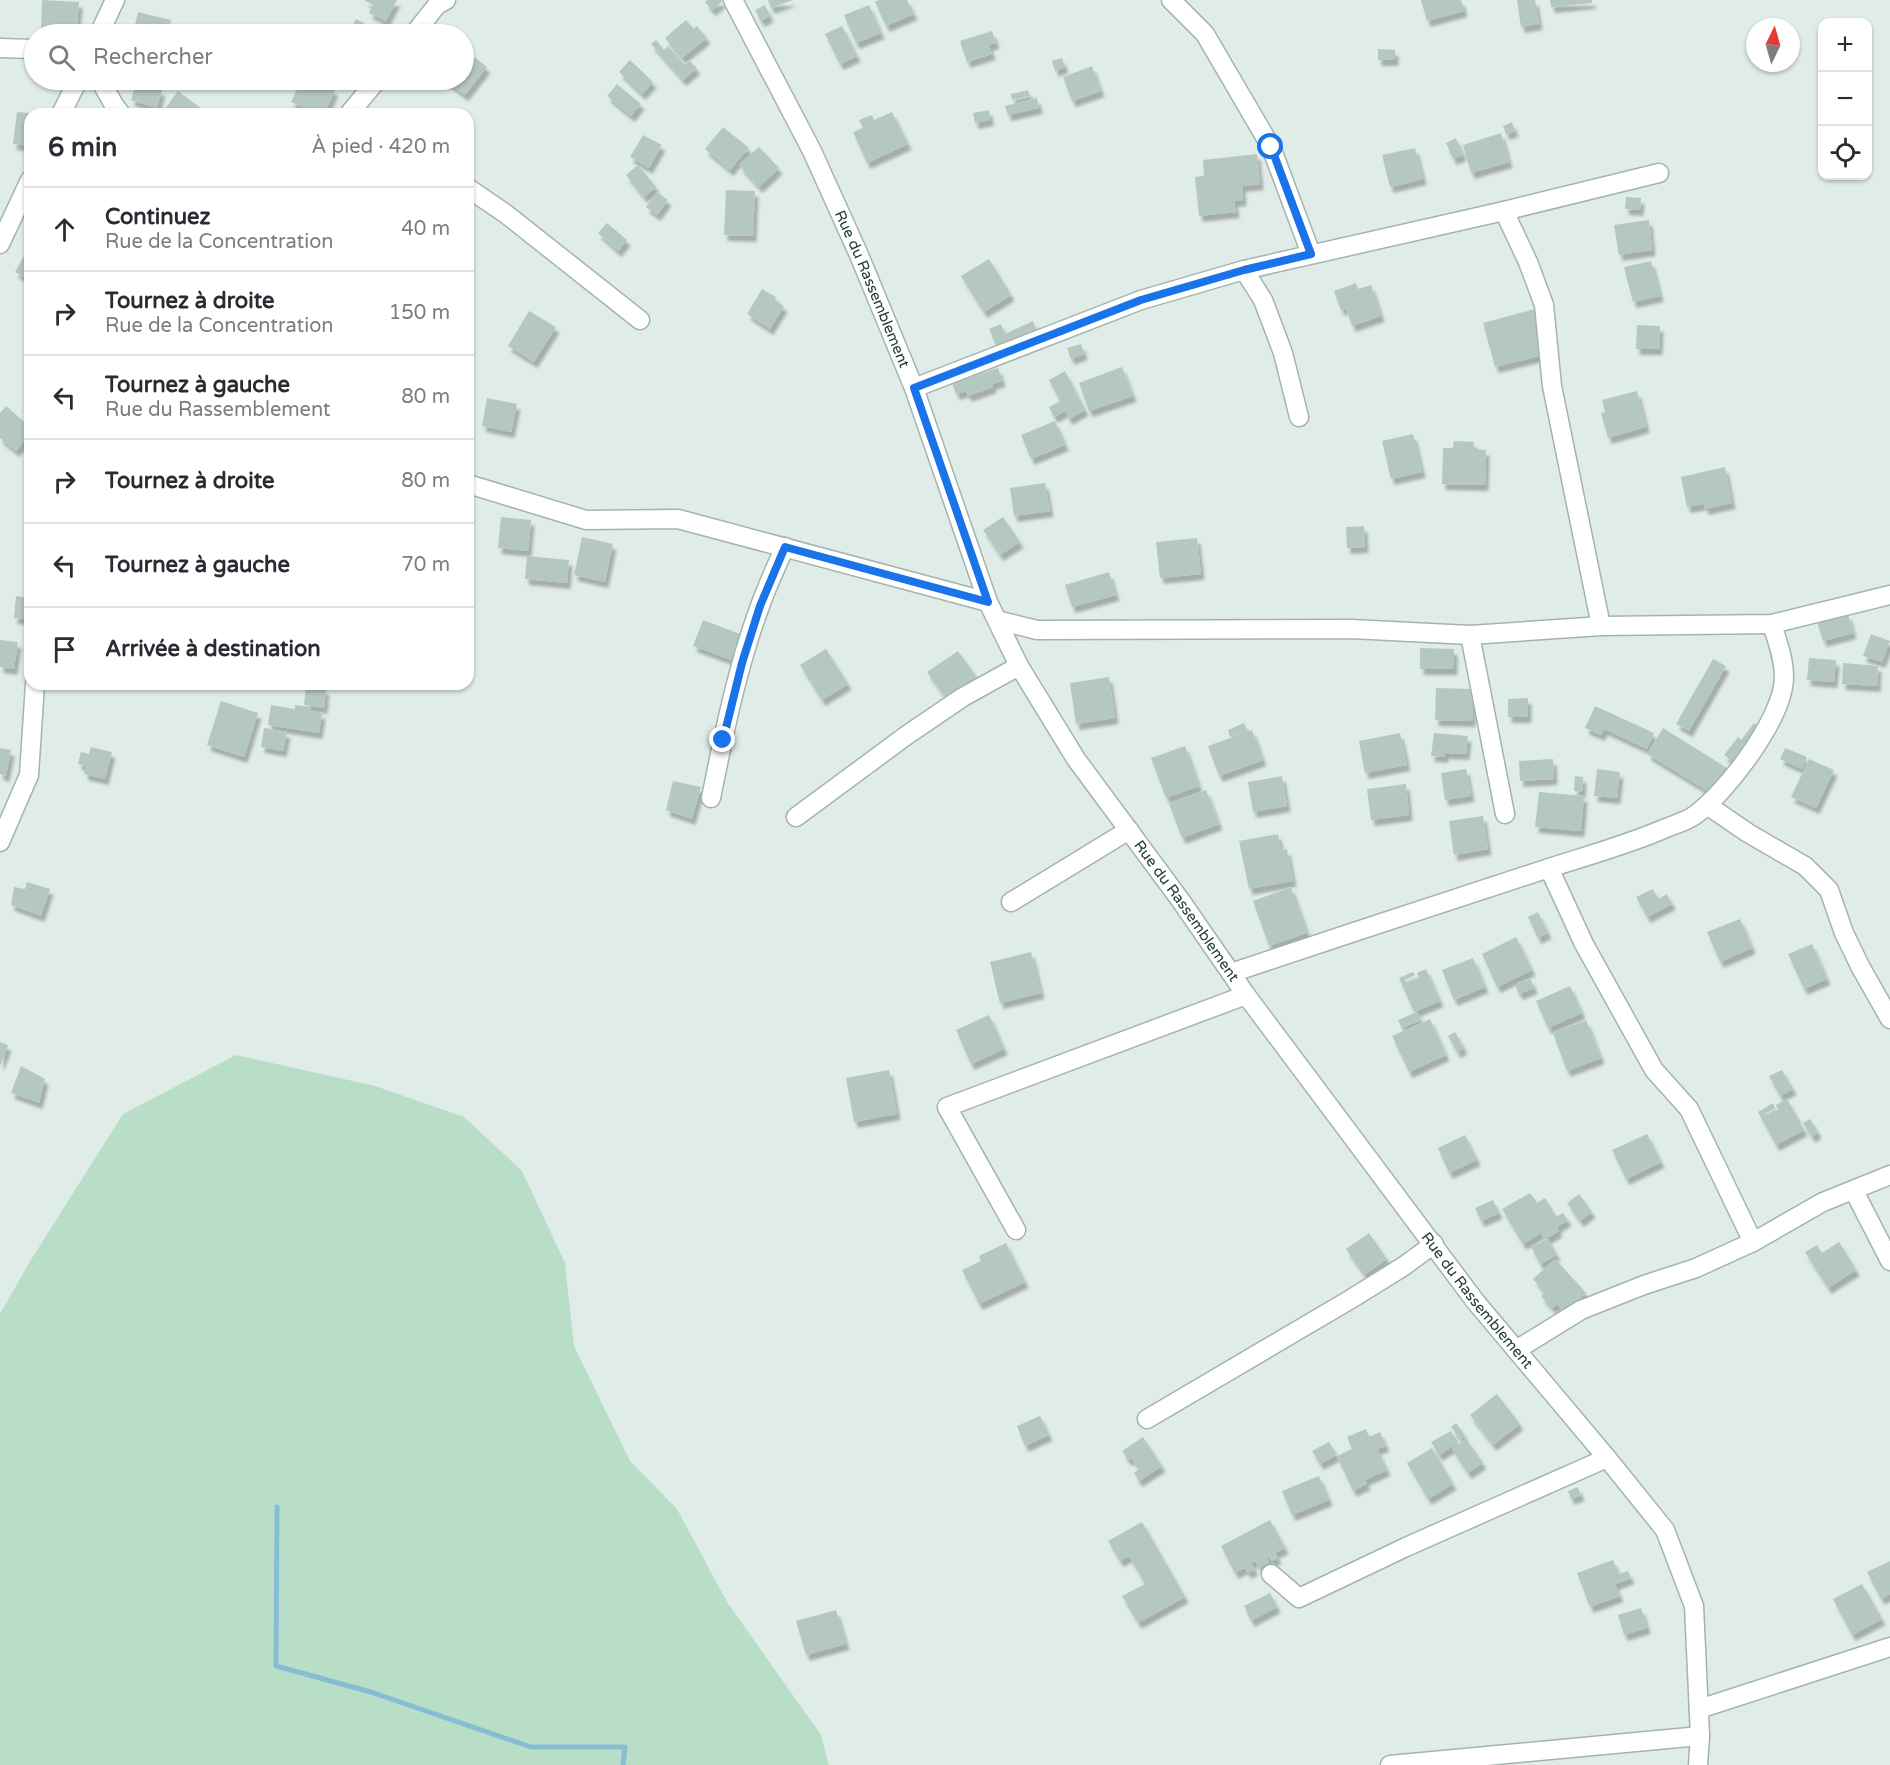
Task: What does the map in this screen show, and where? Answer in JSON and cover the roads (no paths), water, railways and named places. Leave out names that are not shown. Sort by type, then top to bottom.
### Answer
[{"type":"street","points":[[104,24],[115,0]]},
{"type":"street","points":[[422,24],[437,5],[446,0]]},
{"type":"street","name":"Rue du Rassemblement","points":[[734,0],[812,152],[859,255],[914,388],[988,602],[1019,666],[1076,759],[1246,995],[1476,1300],[1665,1530],[1694,1606],[1700,1736],[1698,1765]]},
{"type":"street","points":[[1171,0],[1205,34],[1271,147],[1311,254]]},
{"type":"street","points":[[0,48],[24,49]]},
{"type":"street","points":[[64,108],[73,90]]},
{"type":"street","points":[[106,90],[116,108]]},
{"type":"street","points":[[356,108],[370,90]]},
{"type":"street","points":[[914,388],[1141,300],[1244,270],[1659,173]]},
{"type":"street","points":[[474,192],[506,214],[640,320]]},
{"type":"street","points":[[0,244],[24,193]]},
{"type":"street","points":[[1504,211],[1528,262],[1544,305],[1552,386],[1600,626]]},
{"type":"street","points":[[1244,270],[1263,300],[1280,342],[1299,417]]},
{"type":"street","points":[[474,486],[586,520],[678,519],[988,602]]},
{"type":"street","points":[[711,798],[742,663],[760,606],[785,547]]},
{"type":"street","points":[[997,620],[1037,630],[1351,629],[1470,635],[1600,626],[1772,624],[1890,595]]},
{"type":"street","points":[[1231,973],[1651,835],[1693,817],[1735,775],[1761,738],[1779,700],[1784,678],[1782,656],[1772,624]]},
{"type":"street","points":[[1470,635],[1505,814]]},
{"type":"street","points":[[796,818],[916,729],[963,697],[1019,666]]},
{"type":"street","points":[[0,842],[29,775],[35,690]]},
{"type":"street","points":[[1707,805],[1748,833],[1805,866],[1829,890],[1848,942],[1890,1019]]},
{"type":"street","points":[[1011,902],[1129,830]]},
{"type":"street","points":[[1549,868],[1584,944],[1654,1071],[1689,1109],[1754,1242]]},
{"type":"street","points":[[1016,1230],[947,1107],[1246,995]]},
{"type":"street","points":[[1516,1350],[1581,1310],[1644,1285],[1696,1268],[1754,1242],[1823,1202],[1890,1175]]},
{"type":"street","points":[[1854,1191],[1890,1261]]},
{"type":"street","points":[[1147,1419],[1351,1299],[1434,1244]]},
{"type":"street","points":[[1271,1574],[1299,1598],[1406,1547],[1607,1458]]},
{"type":"street","points":[[1699,1709],[1890,1647]]},
{"type":"street","points":[[1390,1765],[1700,1736]]},
{"type":"waterway","points":[[277,1507],[276,1666],[371,1692],[531,1747],[625,1747],[623,1765]]}]
